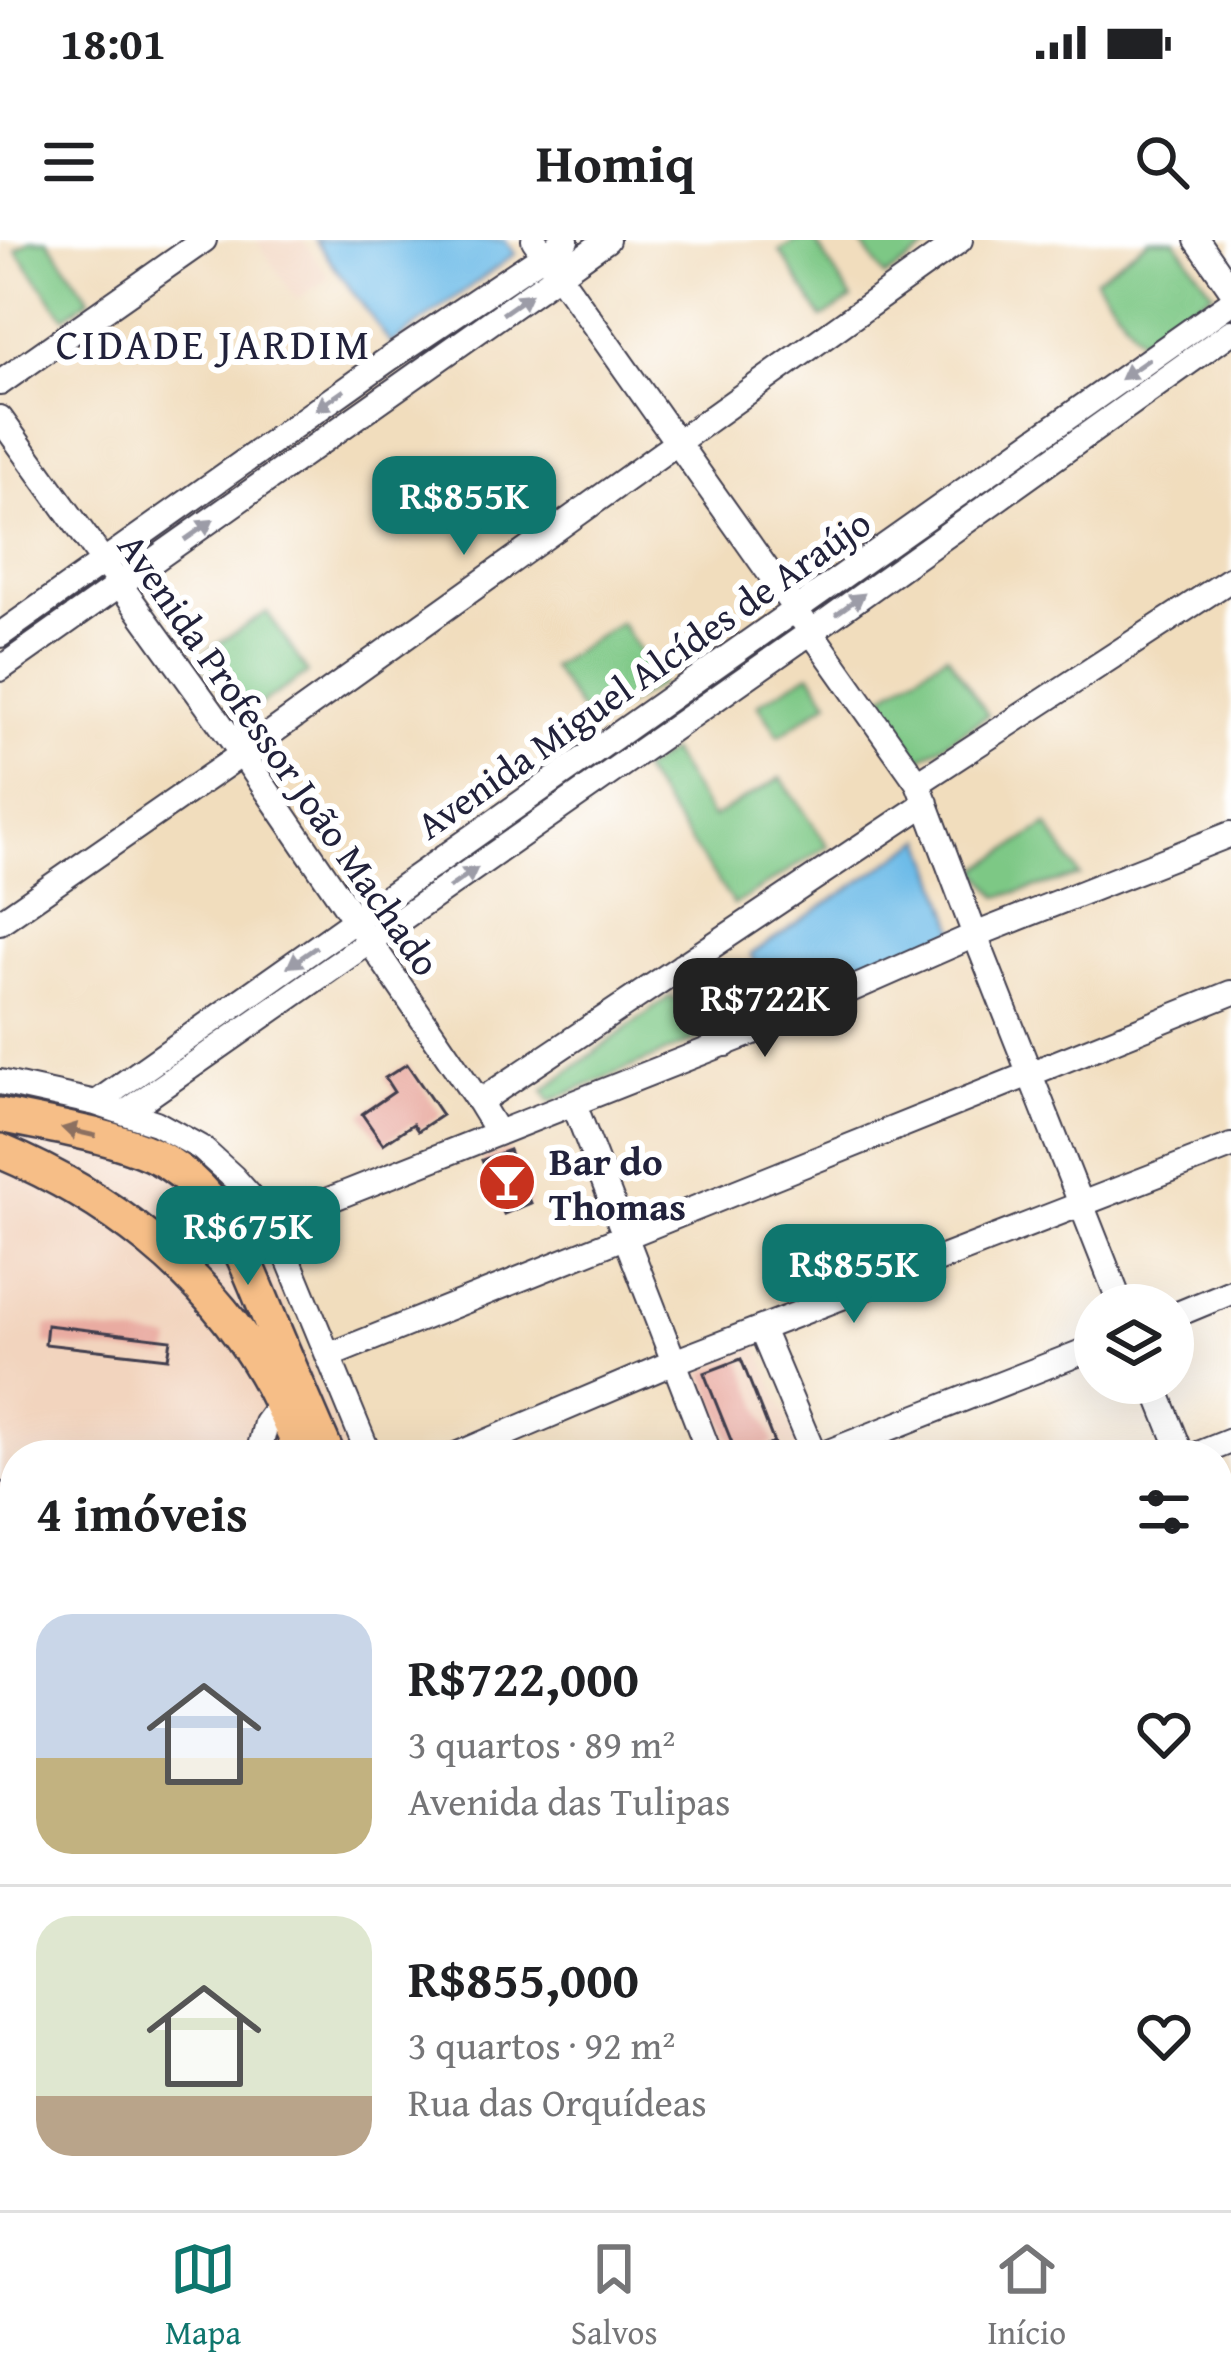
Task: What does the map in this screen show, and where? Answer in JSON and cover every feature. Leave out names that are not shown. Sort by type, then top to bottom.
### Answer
[{"type":"main road","points":[[0,1115],[136,1149],[177,1169],[198,1187],[232,1231],[322,1440]]},
{"type":"main road","points":[[111,1210],[103,1194],[104,1175],[114,1160],[136,1149]]},
{"type":"main road","points":[[0,1151],[38,1167],[111,1210],[192,1278],[265,1373],[297,1440]]},
{"type":"main road","points":[[192,1278],[211,1275],[224,1264],[232,1231]]},
{"type":"street","points":[[0,383],[205,240]]},
{"type":"street","points":[[0,635],[390,358],[551,252],[607,240]]},
{"type":"street","points":[[0,922],[960,240]]},
{"type":"street","points":[[1197,240],[1231,289]]},
{"type":"street","points":[[551,252],[922,793],[1113,1284]]},
{"type":"street","points":[[0,669],[120,586],[551,252]]},
{"type":"street","name":"Avenida Miguel Alcídes de Araújo","points":[[96,1102],[1231,302]]},
{"type":"street","name":"Avenida Miguel Alcídes de Araújo","points":[[126,1112],[1231,332]]},
{"type":"street","name":"Avenida Professor João Machado","points":[[0,418],[242,754],[498,1133]]},
{"type":"street","points":[[479,1102],[682,966],[1231,579]]},
{"type":"street","points":[[273,1222],[726,1043],[975,935],[1231,834]]},
{"type":"street","points":[[682,966],[726,1043]]},
{"type":"street","points":[[328,1356],[1231,993]]},
{"type":"street","points":[[0,1082],[96,1102],[180,1134],[233,1177],[273,1222],[363,1440]]},
{"type":"street","points":[[574,1104],[704,1440]]},
{"type":"street","points":[[491,1440],[674,1362],[1231,1146]]},
{"type":"street","points":[[1194,1307],[1231,1292]]},
{"type":"street","points":[[761,1329],[811,1440]]},
{"type":"street","points":[[856,1440],[1074,1355]]},
{"type":"street","points":[[262,1440],[266,1423],[280,1404]]},
{"type":"street","points":[[1161,1404],[1176,1440]]},
{"type":"shaded area","points":[[256,240],[303,240],[329,278],[296,300]]},
{"type":"shaded area","points":[[0,1089],[91,1108],[183,1145],[217,1172],[261,1246],[341,1440],[0,1440]]},
{"type":"shaded area","points":[[757,1343],[796,1440],[723,1440],[694,1368]]},
{"type":"green space","points":[[31,240],[48,240],[90,299],[64,317],[16,250]]},
{"type":"green space","points":[[797,240],[814,240],[852,299],[822,318],[780,251]]},
{"type":"green space","points":[[859,240],[940,240],[885,277]]},
{"type":"green space","points":[[1149,240],[1175,240],[1213,292],[1140,340],[1095,279]]},
{"type":"green space","points":[[267,612],[308,673],[239,718],[198,657]]},
{"type":"green space","points":[[620,622],[661,683],[592,728],[551,667]]},
{"type":"green space","points":[[947,654],[988,715],[919,760],[878,699]]},
{"type":"green space","points":[[810,673],[829,701],[779,736],[758,704]]},
{"type":"green space","points":[[670,752],[712,818],[781,778],[828,846],[734,905],[641,771]]},
{"type":"green space","points":[[1047,825],[1080,876],[998,897],[978,870]]},
{"type":"green space","points":[[669,997],[701,1009],[712,1033],[550,1101],[544,1090]]},
{"type":"water","points":[[315,240],[505,240],[515,254],[391,344]]},
{"type":"water","points":[[924,839],[956,931],[776,1004],[751,954]]},
{"type":"building","points":[[734,966],[755,993],[735,1004],[717,977]]},
{"type":"building","points":[[407,1064],[442,1115],[418,1131],[413,1124],[383,1144],[362,1114],[394,1092],[385,1078]]},
{"type":"building","name":"Bar do Thomas","points":[[509,1150],[531,1203],[504,1214],[482,1160]]},
{"type":"building","points":[[47,1325],[171,1340],[168,1358],[45,1344]]},
{"type":"building","points":[[741,1359],[773,1440],[731,1440],[704,1373]]},
{"type":"place","name":"Bar do Thomas","points":[[507,1182]]},
{"type":"district","name":"CIDADE JARDIM","points":[[214,343]]}]
